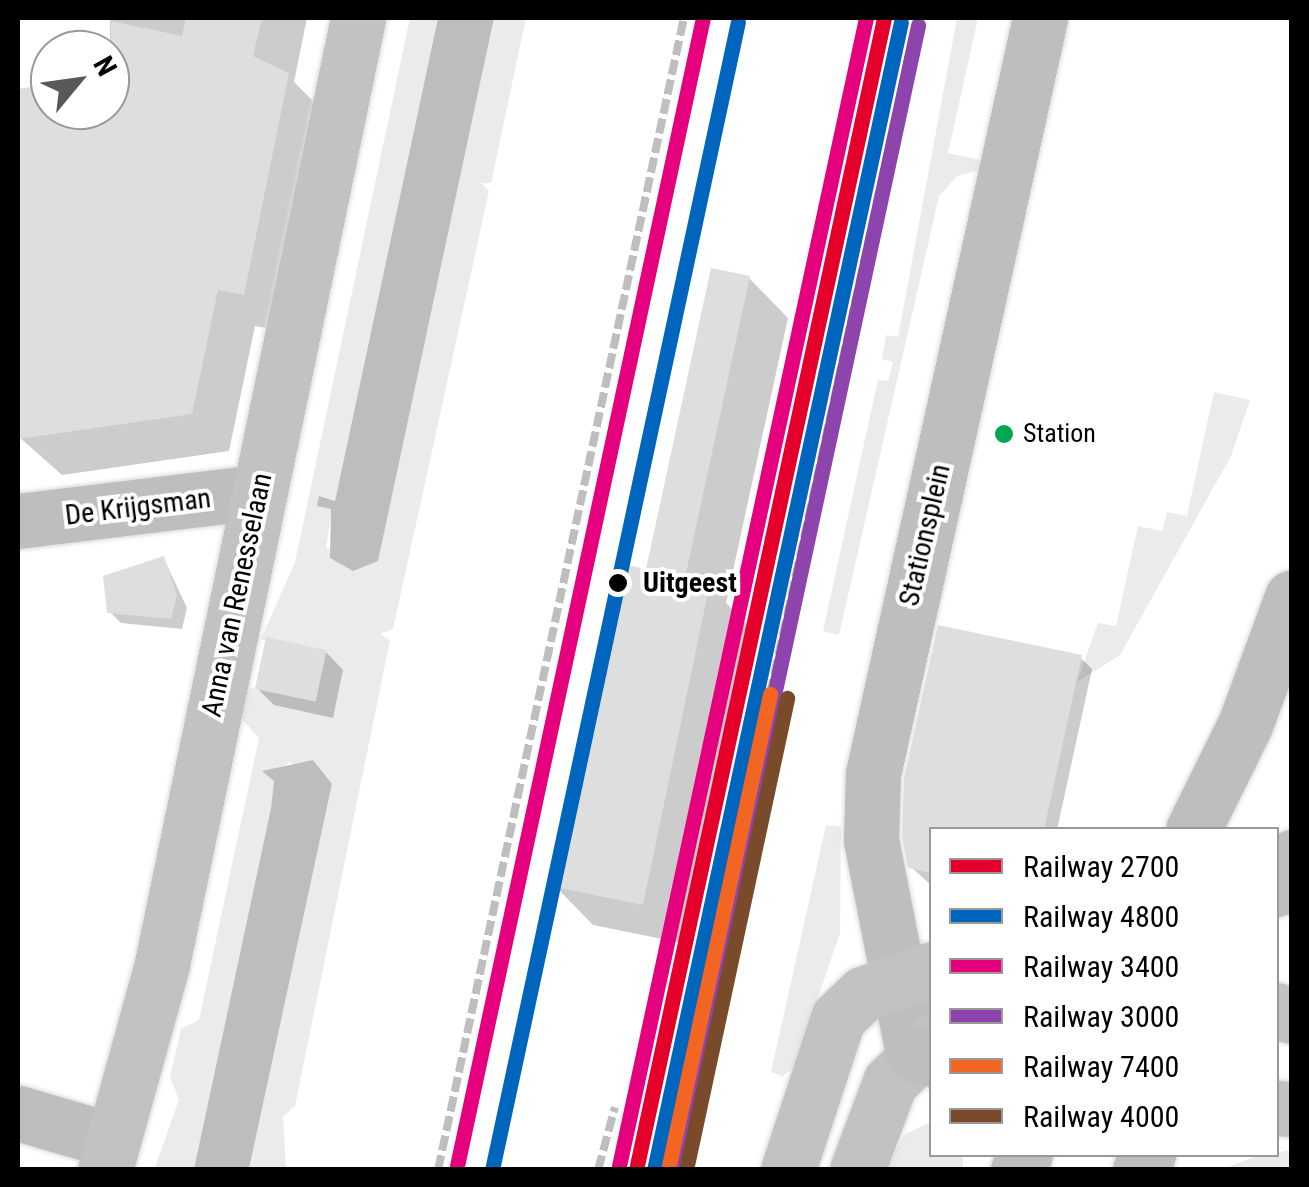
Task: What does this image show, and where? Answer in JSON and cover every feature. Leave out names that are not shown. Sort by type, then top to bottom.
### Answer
[{"type":"street","name":"Anna van Renesselaan","points":[[109,1155],[162,964],[358,18]]},
{"type":"street","name":"Stationsplein","points":[[926,1052],[918,972],[870,840],[873,774],[1040,18]]},
{"type":"street","name":"De Krijgsman","points":[[18,521],[259,492]]},
{"type":"street","points":[[1194,827],[1245,725],[1292,597]]},
{"type":"street","points":[[1279,883],[1292,856]]},
{"type":"street","points":[[788,1170],[838,1018],[918,972]]},
{"type":"street","points":[[857,1170],[875,1111],[926,1052]]},
{"type":"street","points":[[18,1113],[109,1155]]},
{"type":"shaded area","points":[[410,18],[438,18],[335,501],[319,496],[318,506],[332,509],[326,548],[378,560],[494,18],[526,18],[491,183],[481,183],[489,191],[393,629],[380,634],[390,640],[295,1106],[283,1117],[286,1169],[249,1169],[332,784],[290,762],[275,775],[263,771],[274,780],[271,808],[194,1169],[154,1170],[179,1100],[170,1077],[181,1029],[199,1020],[259,738],[241,718],[246,687],[314,701],[322,655],[261,639],[295,562]]},
{"type":"shaded area","points":[[438,18],[494,18],[378,561],[353,571],[330,558],[331,509],[317,506],[319,496],[335,501]]},
{"type":"shaded area","points":[[957,18],[978,18],[948,153],[984,161],[983,169],[957,176],[939,196],[839,635],[823,631],[878,380],[888,381],[893,362],[882,359],[886,335],[898,337]]},
{"type":"shaded area","points":[[1214,392],[1250,400],[1231,456],[1120,655],[1077,682],[1098,623],[1116,626],[1138,526],[1162,531],[1167,512],[1187,516]]},
{"type":"shaded area","points":[[313,760],[332,784],[249,1169],[194,1169],[271,808],[274,781],[262,771]]},
{"type":"shaded area","points":[[826,825],[841,827],[840,933],[794,1067],[782,1076],[771,1072]]},
{"type":"shaded area","points":[[929,1123],[929,1157],[963,1157],[963,1169],[885,1170],[905,1134]]},
{"type":"shaded area","points":[[1291,1150],[1291,1169],[1222,1169],[1255,1157],[1279,1157],[1279,1152]]},
{"type":"building","points":[[186,18],[262,18],[253,56],[289,73],[244,295],[218,290],[192,414],[18,439],[18,89],[30,87],[30,130],[130,130],[130,30],[111,30],[111,21],[182,36]]},
{"type":"building","points":[[711,268],[750,276],[685,578],[710,583],[643,905],[551,886],[622,564],[646,569]]},
{"type":"building","points":[[164,556],[177,595],[171,619],[107,613],[103,576]]},
{"type":"building","points":[[938,625],[1082,655],[1045,827],[929,827],[929,872],[908,868],[902,837],[904,778]]},
{"type":"building","points":[[266,637],[327,650],[316,702],[255,689]]},
{"type":"railway","points":[[438,1170],[684,18]]},
{"type":"railway","points":[[770,694],[917,18]]},
{"type":"railway","points":[[598,1170],[615,1107]]},
{"type":"rail line","name":"3400","points":[[457,1166],[703,18]]},
{"type":"rail line","name":"3400","points":[[619,1166],[866,18]]},
{"type":"rail line","name":"2700","points":[[636,1170],[884,18]]},
{"type":"rail line","name":"4800","points":[[492,1170],[738,22]]},
{"type":"rail line","name":"4800","points":[[654,1170],[901,22]]},
{"type":"rail line","name":"3000","points":[[672,1170],[918,25]]},
{"type":"rail line","name":"7400","points":[[668,1170],[770,694]]},
{"type":"rail line","name":"4000","points":[[686,1170],[787,698]]},
{"type":"place","name":"Station","points":[[1004,434]]},
{"type":"place","name":"Uitgeest","points":[[618,583]]}]
